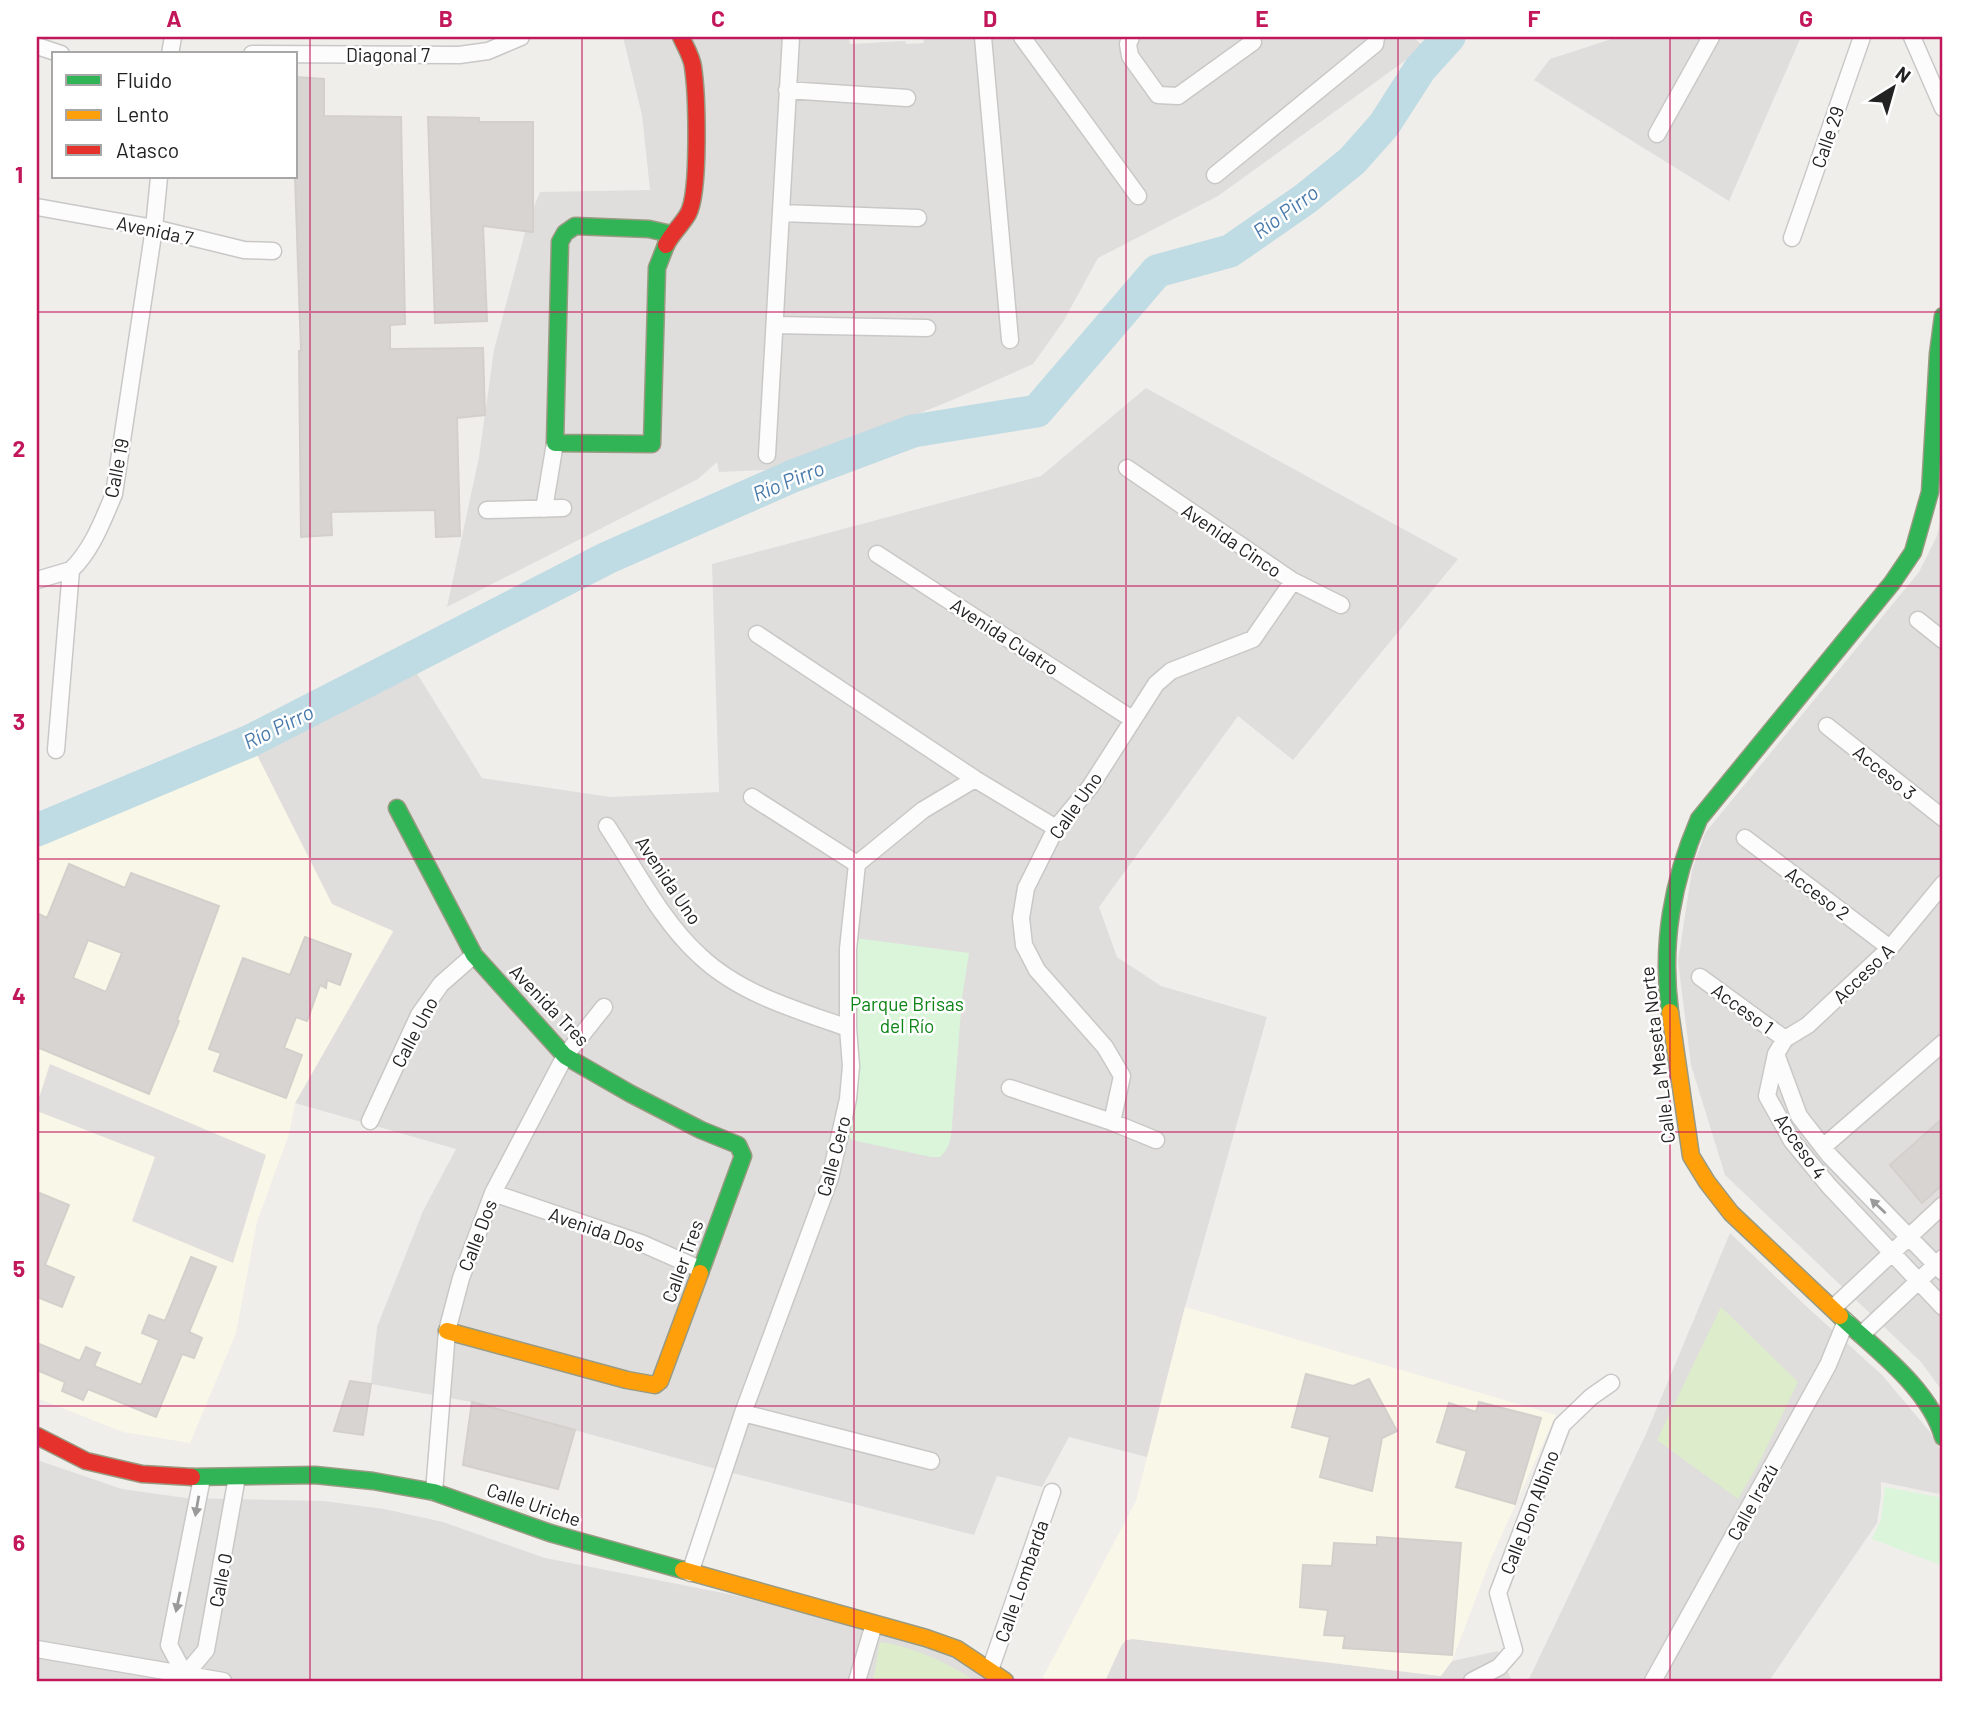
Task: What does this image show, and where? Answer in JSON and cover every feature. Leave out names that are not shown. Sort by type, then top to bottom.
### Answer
[{"type":"street","name":"Diagonal 7","points":[[298,54],[459,55],[488,51],[521,37]]},
{"type":"street","points":[[555,443],[652,444],[657,268],[671,234],[688,214],[692,201],[697,130],[693,64],[681,37]]},
{"type":"street","points":[[767,455],[791,37]]},
{"type":"street","points":[[983,37],[1010,340]]},
{"type":"street","points":[[1022,37],[1138,196]]},
{"type":"street","points":[[1132,37],[1128,44],[1130,56],[1158,95],[1167,97],[1178,96],[1254,39]]},
{"type":"street","points":[[1215,175],[1375,44],[1376,37]]},
{"type":"street","points":[[1657,134],[1711,37]]},
{"type":"street","name":"Calle 29","points":[[1792,238],[1862,37]]},
{"type":"street","points":[[1912,37],[1943,108]]},
{"type":"street","points":[[37,46],[55,52]]},
{"type":"street","points":[[787,90],[907,97]]},
{"type":"street","name":"Calle 19","points":[[71,570],[81,560],[99,529],[114,494],[154,228],[159,178]]},
{"type":"street","name":"Avenida 7","points":[[37,207],[154,228],[244,250],[273,251]]},
{"type":"street","points":[[781,213],[918,218]]},
{"type":"street","points":[[544,509],[555,443],[560,242],[565,233],[575,226],[649,229],[671,234]]},
{"type":"street","name":"Calle La Meseta Norte","points":[[1943,316],[1938,354],[1930,492],[1913,552],[1892,583],[1699,819],[1685,852],[1674,891],[1665,975],[1691,1156],[1731,1213],[1914,1386],[1940,1426],[1943,1437]]},
{"type":"street","points":[[775,325],[927,328]]},
{"type":"street","name":"Avenida Cinco","points":[[1127,468],[1293,581],[1341,605]]},
{"type":"street","points":[[487,510],[564,508]]},
{"type":"street","name":"Avenida Cuatro","points":[[877,554],[1132,719]]},
{"type":"street","points":[[37,580],[71,570],[56,750]]},
{"type":"street","name":"Calle Uno","points":[[1112,1122],[1122,1076],[1105,1047],[1037,970],[1024,945],[1021,918],[1026,888],[1056,828],[1090,787],[1156,684],[1171,671],[1253,639],[1293,581]]},
{"type":"street","points":[[1917,620],[1943,640]]},
{"type":"street","points":[[757,634],[975,779],[1056,828]]},
{"type":"street","name":"Acceso 3","points":[[1827,726],[1943,818]]},
{"type":"street","points":[[752,797],[857,864],[923,810],[975,779]]},
{"type":"street","name":"Avenida Tres","points":[[397,808],[474,955],[565,1056],[631,1094],[738,1145],[743,1156]]},
{"type":"street","name":"Avenida Uno","points":[[607,826],[678,934],[701,958],[742,986],[775,1002],[848,1028]]},
{"type":"street","name":"Acceso 2","points":[[1745,838],[1890,948]]},
{"type":"street","name":"Calle Cero","points":[[690,1573],[743,1413],[830,1178],[851,1066],[848,949],[857,864]]},
{"type":"street","name":"Acceso A","points":[[1776,1054],[1785,1039],[1808,1025],[1890,948],[1943,884]]},
{"type":"street","name":"Calle Uno","points":[[370,1121],[419,1015],[441,984],[474,955]]},
{"type":"street","name":"Acceso 1","points":[[1700,977],[1785,1039]]},
{"type":"street","name":"Calle Dos","points":[[434,1492],[447,1331],[461,1278],[493,1193],[565,1056],[604,1007]]},
{"type":"street","points":[[1823,1147],[1943,1043]]},
{"type":"street","name":"Acceso 4","points":[[1776,1054],[1799,1116],[1823,1147],[1870,1199],[1941,1265]]},
{"type":"street","name":"Acceso 4","points":[[1776,1054],[1767,1096],[1792,1141],[1829,1186],[1943,1307]]},
{"type":"street","points":[[1010,1088],[1112,1122],[1156,1140]]},
{"type":"street","name":"Caller Tres","points":[[447,1331],[651,1385],[660,1381],[743,1156]]},
{"type":"street","name":"Avenida Dos","points":[[493,1193],[641,1243],[700,1269]]},
{"type":"street","points":[[1833,1308],[1943,1205]]},
{"type":"street","points":[[1861,1335],[1941,1265]]},
{"type":"street","name":"Calle Irazú","points":[[1653,1681],[1828,1365],[1846,1321]]},
{"type":"street","name":"Calle Don Albino","points":[[1472,1681],[1499,1667],[1514,1650],[1499,1593],[1562,1425],[1591,1396],[1611,1383]]},
{"type":"street","points":[[743,1413],[931,1461]]},
{"type":"street","name":"Calle Uriche","points":[[37,1436],[86,1461],[142,1474],[202,1478],[315,1475],[373,1480],[434,1492],[550,1533],[926,1638],[957,1649],[1005,1681]]},
{"type":"street","name":"Calle 0","points":[[202,1478],[169,1645],[184,1678],[206,1650],[237,1477]]},
{"type":"street","name":"Calle Lombarda","points":[[990,1670],[1052,1492]]},
{"type":"street","points":[[857,1681],[874,1624]]},
{"type":"street","points":[[37,1649],[184,1678],[223,1681]]},
{"type":"shaded area","points":[[623,37],[849,37],[850,44],[905,41],[906,44],[924,43],[923,37],[1413,37],[1424,47],[1218,196],[1098,258],[1063,322],[1033,364],[950,401],[802,460],[766,470],[719,472],[717,462],[698,479],[447,607],[479,457],[494,350],[528,221],[540,192],[650,190],[642,115]]},
{"type":"shaded area","points":[[1618,37],[1801,37],[1729,201],[1534,80],[1550,59]]},
{"type":"shaded area","points":[[1146,388],[1458,559],[1293,760],[1238,716],[1099,907],[1117,957],[1161,986],[1267,1017],[1185,1307],[1147,1457],[1069,1437],[1042,1487],[997,1476],[974,1535],[709,1467],[472,1402],[371,1384],[377,1327],[423,1211],[456,1149],[295,1103],[393,932],[332,904],[256,754],[416,672],[482,778],[610,797],[719,792],[712,564],[1041,476]]},
{"type":"shaded area","points":[[1943,507],[1943,1392],[1921,1362],[1725,1175],[1691,1065],[1678,961],[1692,870],[1705,833],[1919,572],[1937,536]]},
{"type":"shaded area","points":[[250,741],[332,904],[393,931],[295,1103],[289,1134],[257,1222],[236,1333],[190,1443],[123,1432],[37,1398],[37,830]]},
{"type":"shaded area","points":[[50,1064],[266,1155],[233,1263],[132,1221],[155,1157],[37,1111]]},
{"type":"shaded area","points":[[1730,1233],[1882,1375],[1930,1432],[1941,1451],[1943,1487],[1939,1494],[1881,1482],[1877,1523],[1769,1681],[1528,1681],[1646,1434]]},
{"type":"shaded area","points":[[1185,1307],[1556,1415],[1490,1561],[1452,1661],[1441,1676],[1133,1639],[1126,1640],[1121,1646],[1105,1681],[1041,1681],[1136,1501]]},
{"type":"shaded area","points":[[37,1460],[122,1489],[186,1498],[324,1501],[384,1509],[443,1522],[545,1558],[850,1618],[926,1638],[1005,1681],[37,1681]]},
{"type":"shaded area","points":[[1126,1640],[1440,1676],[1452,1661],[1498,1651],[1512,1681],[1105,1681],[1121,1646]]},
{"type":"green space","name":"Parque Brisas del Río","points":[[855,938],[969,953],[962,998],[951,1135],[948,1146],[940,1157],[852,1140],[848,1135],[846,1127]]},
{"type":"green space","points":[[1721,1307],[1798,1382],[1760,1461],[1738,1499],[1657,1440]]},
{"type":"green space","points":[[1885,1487],[1943,1498],[1941,1565],[1872,1539],[1881,1520]]},
{"type":"green space","points":[[880,1642],[930,1657],[976,1681],[873,1681]]},
{"type":"building","points":[[298,77],[324,79],[324,116],[401,117],[405,324],[390,325],[390,349],[483,348],[485,415],[457,418],[460,536],[436,537],[435,510],[331,512],[332,535],[301,537],[301,351],[295,178],[298,178]]},
{"type":"building","points":[[428,117],[479,118],[479,122],[533,122],[533,232],[483,226],[487,321],[435,323]]},
{"type":"building","points":[[69,864],[125,888],[131,873],[219,906],[177,1020],[179,1021],[149,1094],[37,1047],[37,913],[47,918]],"holes":[[[88,940],[122,953],[106,992],[73,978]]]},
{"type":"building","points":[[305,937],[351,954],[340,985],[327,980],[326,988],[320,985],[307,1021],[296,1017],[284,1048],[302,1055],[286,1098],[214,1071],[221,1053],[209,1049],[243,958],[290,975]]},
{"type":"building","points":[[1943,1118],[1943,1184],[1922,1203],[1890,1165]]},
{"type":"building","points":[[37,1192],[69,1205],[45,1265],[74,1277],[62,1307],[37,1297]]},
{"type":"building","points":[[191,1257],[216,1267],[189,1332],[202,1338],[194,1358],[182,1354],[156,1417],[88,1389],[83,1400],[62,1391],[65,1382],[37,1370],[37,1343],[80,1361],[86,1347],[100,1353],[94,1366],[141,1385],[159,1340],[142,1333],[149,1315],[165,1321]]},
{"type":"building","points":[[1306,1374],[1353,1386],[1369,1379],[1397,1431],[1382,1438],[1372,1491],[1320,1477],[1330,1437],[1292,1427]]},
{"type":"building","points":[[350,1381],[371,1384],[363,1435],[334,1431]]},
{"type":"building","points":[[472,1402],[575,1430],[558,1489],[463,1465]]},
{"type":"building","points":[[1479,1402],[1541,1418],[1515,1504],[1456,1487],[1467,1451],[1437,1442],[1449,1403],[1476,1412]]},
{"type":"building","points":[[1377,1537],[1461,1543],[1452,1655],[1343,1648],[1345,1636],[1324,1635],[1328,1610],[1300,1607],[1303,1565],[1332,1566],[1334,1543],[1377,1545]]},
{"type":"waterway","name":"Río Pirro","points":[[37,830],[250,741],[607,558],[793,476],[913,431],[1037,411],[1157,271],[1230,251],[1305,199],[1352,161],[1384,125],[1420,69],[1449,37]]},
{"type":"traffic: fast","points":[[666,245],[657,268],[652,444],[555,443],[560,242],[565,233],[575,226],[649,229],[671,234]]},
{"type":"traffic: fast","points":[[1670,1012],[1667,962],[1671,914],[1682,866],[1699,819],[1892,583],[1913,552],[1930,492],[1938,354],[1943,316]]},
{"type":"traffic: fast","points":[[397,808],[474,955],[565,1056],[631,1094],[701,1130],[738,1145],[743,1156],[700,1273]]},
{"type":"traffic: fast","points":[[1840,1316],[1914,1386],[1936,1419],[1943,1437]]},
{"type":"traffic: fast","points":[[192,1477],[315,1475],[373,1481],[434,1492],[550,1533],[683,1570]]},
{"type":"traffic: slow","points":[[1670,1012],[1691,1156],[1731,1213],[1840,1316]]},
{"type":"traffic: slow","points":[[447,1331],[627,1380],[655,1385],[660,1381],[700,1273]]},
{"type":"traffic: slow","points":[[683,1570],[926,1638],[957,1649],[1005,1681]]},
{"type":"traffic: jam","points":[[666,245],[688,214],[692,203],[696,165],[693,67],[681,37]]},
{"type":"traffic: jam","points":[[37,1436],[86,1461],[142,1474],[192,1477]]}]
